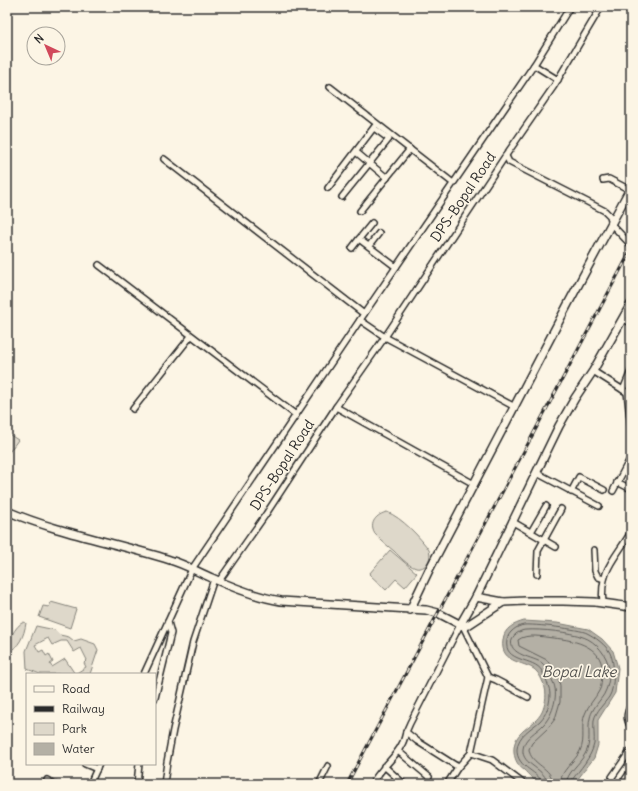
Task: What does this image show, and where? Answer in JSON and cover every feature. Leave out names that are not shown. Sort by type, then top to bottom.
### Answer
[{"type":"street","points":[[144,673],[192,569],[453,182],[534,65],[570,7]]},
{"type":"street","name":"DPS-Bopal Road","points":[[164,784],[166,762],[193,642],[214,579],[266,514],[336,407],[385,337],[558,80],[601,7]]},
{"type":"street","points":[[534,65],[558,80]]},
{"type":"street","points":[[330,87],[389,139],[342,197]]},
{"type":"street","points":[[375,126],[410,149],[453,182]]},
{"type":"street","points":[[328,188],[375,126]]},
{"type":"street","points":[[360,211],[410,149]]},
{"type":"street","points":[[356,152],[387,178]]},
{"type":"street","points":[[506,156],[509,162],[605,211],[610,216],[612,225],[631,245]]},
{"type":"street","points":[[164,159],[364,314]]},
{"type":"street","points":[[410,610],[429,570],[568,304],[612,225],[630,189],[609,180],[604,180]]},
{"type":"street","points":[[352,248],[372,223]]},
{"type":"street","points":[[369,246],[379,233]]},
{"type":"street","points":[[359,239],[396,266]]},
{"type":"street","points":[[99,265],[296,415]]},
{"type":"street","points":[[372,784],[384,766],[403,744],[410,723],[476,598],[566,415],[631,304]]},
{"type":"street","points":[[623,319],[631,323]]},
{"type":"street","points":[[360,320],[385,337],[515,407]]},
{"type":"street","points":[[133,409],[191,336]]},
{"type":"street","points":[[593,371],[627,392]]},
{"type":"street","points":[[631,371],[627,392],[631,428]]},
{"type":"street","points":[[336,407],[474,484]]},
{"type":"street","points":[[613,491],[631,457]]},
{"type":"street","points":[[625,470],[631,472]]},
{"type":"street","points":[[537,473],[599,506]]},
{"type":"street","points":[[571,492],[579,477],[604,490]]},
{"type":"street","points":[[617,482],[631,489]]},
{"type":"street","points":[[531,532],[546,506]]},
{"type":"street","points":[[538,574],[538,551],[561,509]]},
{"type":"street","points":[[7,511],[74,533],[112,542],[172,560],[214,579],[263,598],[281,601],[426,610],[438,613],[462,625],[468,625],[502,602]]},
{"type":"street","points":[[513,522],[556,547]]},
{"type":"street","points":[[603,603],[602,593],[606,572],[614,556],[630,534]]},
{"type":"street","points":[[594,550],[595,571],[598,578],[604,579]]},
{"type":"street","points":[[476,598],[502,602],[526,600],[603,603],[631,607]]},
{"type":"street","points":[[156,694],[170,632],[168,622]]},
{"type":"street","points":[[447,784],[458,767],[471,753],[488,677],[462,625]]},
{"type":"street","points":[[488,677],[528,697]]},
{"type":"street","points":[[631,704],[627,713],[627,720],[631,727]]},
{"type":"street","points":[[406,732],[417,741],[458,767]]},
{"type":"street","points":[[615,784],[612,777],[631,750]]},
{"type":"street","points":[[398,751],[429,777]]},
{"type":"street","points":[[471,753],[492,760],[524,784]]},
{"type":"street","points":[[137,784],[139,765]]},
{"type":"street","points":[[319,784],[328,766]]},
{"type":"street","points":[[384,766],[404,784]]},
{"type":"street","points":[[90,784],[98,767]]},
{"type":"street","points":[[622,784],[631,771]]},
{"type":"street","points":[[46,780],[54,784]]},
{"type":"green space","points":[[7,433],[18,440],[7,455]]},
{"type":"green space","points":[[387,512],[398,518],[410,528],[429,550],[430,557],[425,566],[416,568],[410,565],[375,534],[373,530],[373,523],[377,517]]},
{"type":"green space","points":[[390,550],[417,573],[405,587],[396,579],[386,590],[369,574]]},
{"type":"green space","points":[[51,602],[76,609],[70,628],[39,617],[43,606],[49,607]]},
{"type":"green space","points":[[24,622],[26,623],[25,628],[20,641],[15,648],[7,652],[8,644],[12,635]]},
{"type":"green space","points":[[36,626],[55,630],[60,635],[69,637],[74,641],[81,639],[95,644],[98,650],[90,673],[77,673],[86,667],[84,663],[87,660],[81,648],[74,652],[67,641],[61,641],[52,645],[48,638],[35,645],[39,652],[43,650],[46,656],[49,654],[53,662],[50,664],[52,667],[65,659],[74,673],[37,673],[27,669],[26,651]]},
{"type":"water","name":"Bopal Lake","points":[[524,621],[557,623],[588,629],[602,639],[613,651],[618,668],[615,693],[598,720],[598,745],[594,758],[574,784],[540,784],[520,767],[515,758],[514,745],[516,739],[542,712],[546,697],[546,691],[541,677],[537,672],[533,668],[510,658],[503,648],[505,632],[513,625]]},
{"type":"railway","points":[[347,784],[631,250]]}]
